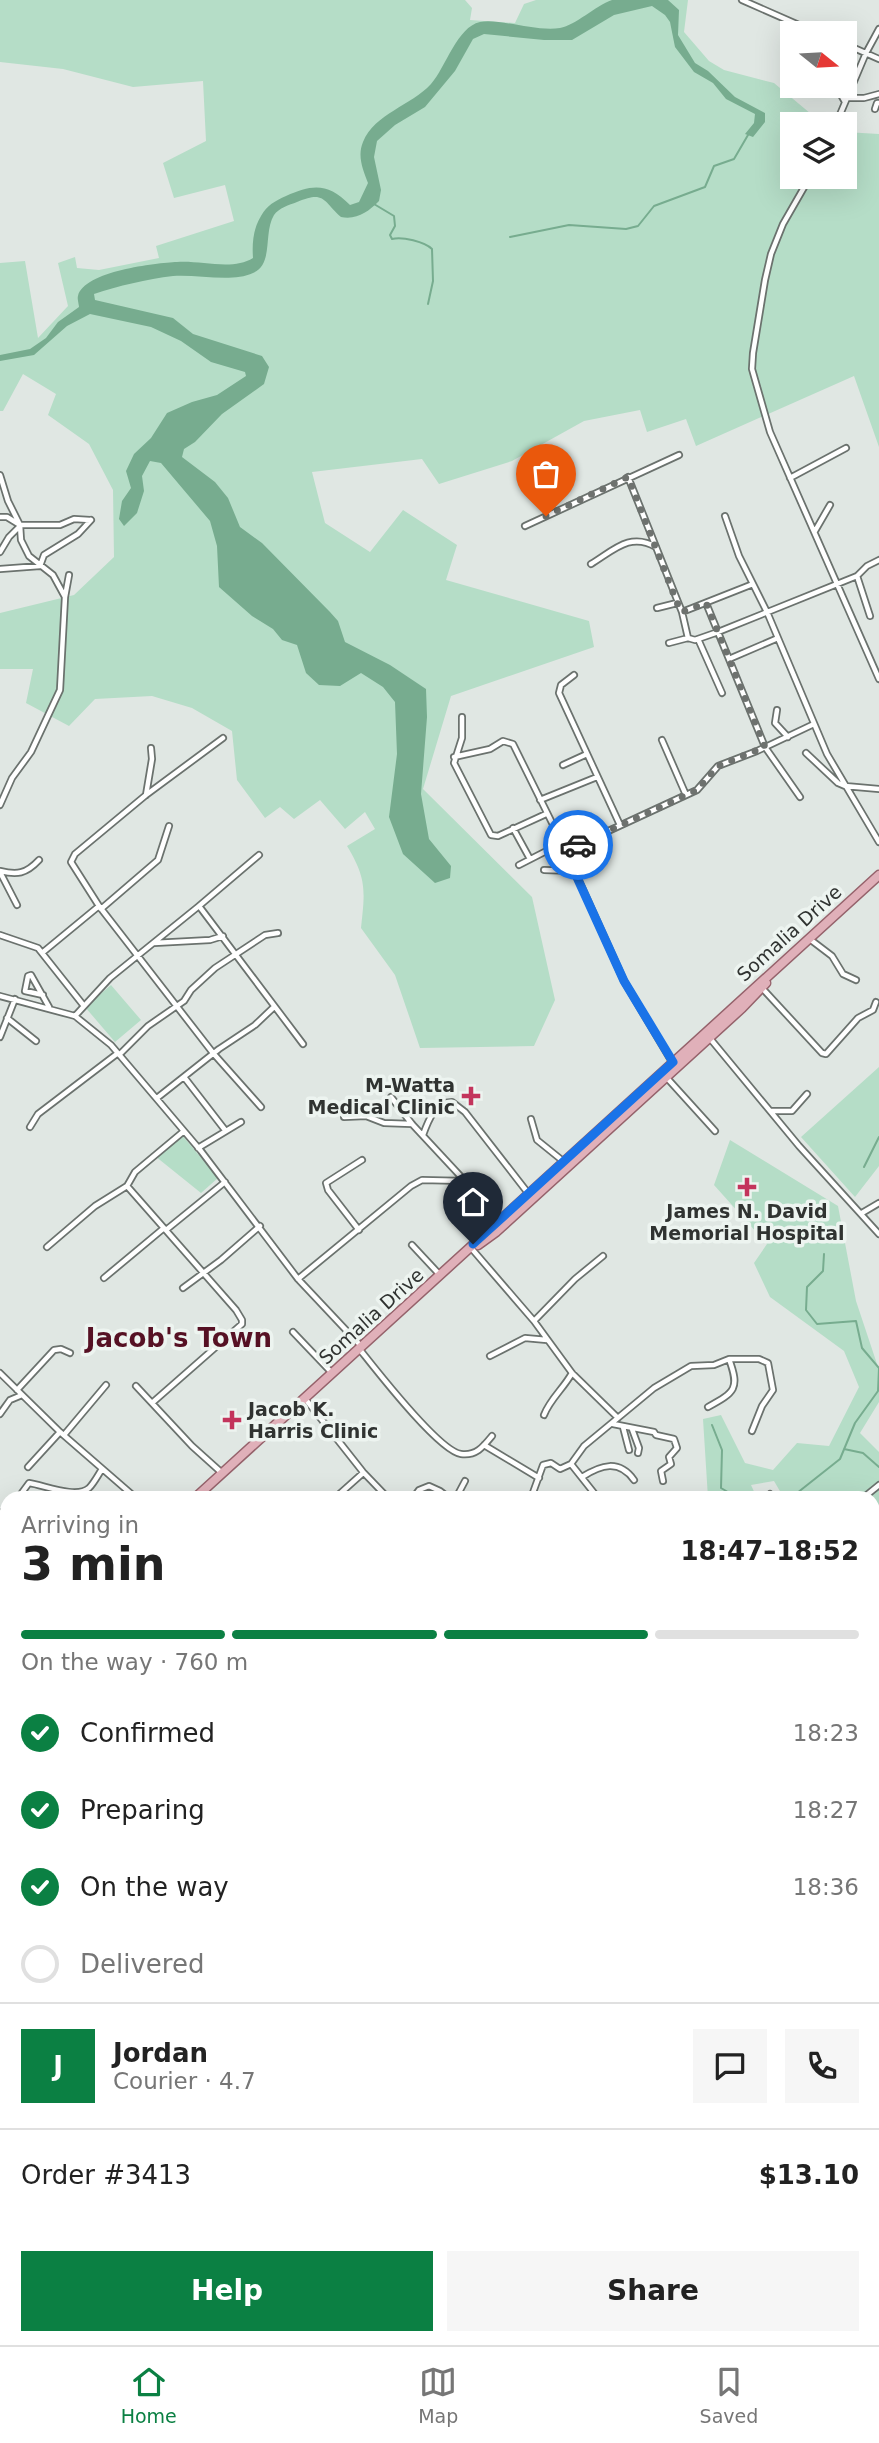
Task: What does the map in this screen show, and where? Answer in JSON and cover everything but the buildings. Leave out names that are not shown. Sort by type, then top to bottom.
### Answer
[{"type":"main road","name":"Somalia Drive","points":[[203,1491],[472,1249],[496,1233],[666,1077],[707,1035],[879,875]]},
{"type":"main road","name":"Somalia Drive","points":[[210,1491],[528,1193],[879,881]]},
{"type":"street","points":[[742,0],[790,21]]},
{"type":"street","points":[[858,73],[879,29]]},
{"type":"street","points":[[858,50],[879,59]]},
{"type":"street","points":[[841,112],[846,100],[879,94]]},
{"type":"street","points":[[875,109],[879,103]]},
{"type":"street","points":[[803,189],[783,224],[771,254],[752,369],[770,432],[797,498],[815,532],[879,679]]},
{"type":"street","points":[[790,478],[846,448]]},
{"type":"street","points":[[525,526],[678,455]]},
{"type":"street","points":[[0,475],[8,501],[20,525],[26,550],[40,566],[53,575],[65,597]]},
{"type":"street","points":[[628,477],[682,612],[688,638]]},
{"type":"street","points":[[815,532],[830,505]]},
{"type":"street","points":[[725,516],[739,556],[767,612],[814,724],[845,786],[879,842]]},
{"type":"street","points":[[0,517],[7,517],[20,525],[60,525],[74,519],[91,520],[78,534],[44,555],[40,566]]},
{"type":"street","points":[[0,552],[20,525]]},
{"type":"street","points":[[591,564],[630,541],[642,541],[656,548]]},
{"type":"street","points":[[669,643],[688,638],[698,639],[718,632],[857,576],[867,566],[879,560]]},
{"type":"street","points":[[0,569],[40,566]]},
{"type":"street","points":[[0,805],[12,778],[31,752],[60,690],[65,597],[69,575]]},
{"type":"street","points":[[857,576],[870,616]]},
{"type":"street","points":[[682,612],[754,584]]},
{"type":"street","points":[[657,608],[677,603]]},
{"type":"street","points":[[706,603],[765,747],[800,797]]},
{"type":"street","points":[[729,659],[778,638]]},
{"type":"street","points":[[698,639],[722,693]]},
{"type":"street","points":[[574,675],[561,685],[559,693],[620,825]]},
{"type":"street","points":[[777,710],[775,723],[788,737]]},
{"type":"street","points":[[462,717],[462,738],[454,763],[491,835],[498,836],[546,814]]},
{"type":"street","points":[[565,851],[700,788],[718,766],[814,724]]},
{"type":"street","points":[[223,738],[146,795],[71,859],[72,867],[100,907],[214,1053],[261,1107]]},
{"type":"street","points":[[662,740],[686,795]]},
{"type":"street","points":[[454,757],[490,749],[503,741],[510,741],[562,843],[624,981],[673,1062]]},
{"type":"street","points":[[146,795],[151,748]]},
{"type":"street","points":[[806,753],[828,776],[845,786],[879,789]]},
{"type":"street","points":[[563,765],[587,754]]},
{"type":"street","points":[[540,800],[597,777]]},
{"type":"street","points":[[42,953],[158,860],[169,826]]},
{"type":"street","points":[[513,828],[530,859]]},
{"type":"street","points":[[519,865],[562,843]]},
{"type":"street","points":[[75,1016],[110,978],[259,855]]},
{"type":"street","points":[[0,871],[18,874],[32,868],[38,860]]},
{"type":"street","points":[[544,870],[574,871]]},
{"type":"street","points":[[0,871],[17,905]]},
{"type":"street","points":[[199,906],[303,1044]]},
{"type":"street","points":[[167,932],[175,941]]},
{"type":"street","points":[[30,1127],[38,1114],[119,1054],[148,1026],[178,1007],[215,968],[265,935],[278,933]]},
{"type":"street","points":[[0,935],[32,945],[42,953],[84,1006]]},
{"type":"street","points":[[154,943],[210,940],[223,936]]},
{"type":"street","points":[[811,940],[832,956],[843,974],[856,980]]},
{"type":"street","points":[[43,995],[25,991],[27,976],[32,975],[43,995],[49,1008]]},
{"type":"street","points":[[761,987],[822,1053],[826,1054],[859,1018],[873,1010],[876,1002]]},
{"type":"street","points":[[0,996],[75,1016],[119,1054],[198,1148],[298,1279],[362,1349],[412,1415],[453,1452],[478,1452],[492,1436]]},
{"type":"street","points":[[0,1037],[15,999]]},
{"type":"street","points":[[157,1098],[274,1007]]},
{"type":"street","points":[[7,1018],[36,1041]]},
{"type":"street","points":[[707,1035],[879,1234]]},
{"type":"street","points":[[184,1077],[225,1130]]},
{"type":"street","points":[[666,1077],[715,1131]]},
{"type":"street","points":[[771,1111],[792,1111],[807,1094]]},
{"type":"street","points":[[391,1097],[465,1181],[493,1226]]},
{"type":"street","points":[[423,1135],[436,1110],[443,1103],[452,1102],[464,1112],[528,1193]]},
{"type":"street","points":[[344,1117],[366,1116],[384,1123],[412,1124]]},
{"type":"street","points":[[531,1119],[537,1140],[564,1162]]},
{"type":"street","points":[[198,1148],[241,1122]]},
{"type":"street","points":[[47,1247],[95,1206],[127,1186],[135,1172],[184,1131]]},
{"type":"street","points":[[359,1230],[328,1190],[326,1183],[362,1160]]},
{"type":"street","points":[[298,1279],[411,1186],[422,1180],[465,1181]]},
{"type":"street","points":[[104,1278],[225,1182]]},
{"type":"street","points":[[127,1186],[204,1272],[242,1320],[242,1324],[152,1403]]},
{"type":"street","points":[[860,1211],[879,1203]]},
{"type":"street","points":[[183,1288],[260,1226]]},
{"type":"street","points":[[412,1245],[440,1275]]},
{"type":"street","points":[[472,1249],[534,1321],[572,1373],[618,1418]]},
{"type":"street","points":[[534,1321],[575,1279],[603,1256]]},
{"type":"street","points":[[293,1332],[332,1373]]},
{"type":"street","points":[[490,1356],[524,1338],[548,1340]]},
{"type":"street","points":[[18,1390],[54,1350],[61,1349],[69,1353]]},
{"type":"street","points":[[708,1407],[735,1387],[729,1359]]},
{"type":"street","points":[[534,1491],[543,1465],[546,1463],[560,1469],[571,1464],[584,1446],[654,1388],[691,1366],[714,1365],[729,1359],[764,1360],[770,1367],[772,1393],[762,1406],[752,1431]]},
{"type":"street","points":[[0,1373],[62,1434],[127,1491]]},
{"type":"street","points":[[544,1415],[572,1373]]},
{"type":"street","points":[[28,1466],[62,1434],[106,1385]]},
{"type":"street","points":[[136,1386],[222,1474]]},
{"type":"street","points":[[0,1414],[10,1400],[23,1395]]},
{"type":"street","points":[[307,1401],[381,1491]]},
{"type":"street","points":[[612,1424],[674,1439],[677,1448],[669,1457],[671,1464],[661,1471],[663,1481]]},
{"type":"street","points":[[623,1427],[629,1450]]},
{"type":"street","points":[[632,1428],[638,1452]]},
{"type":"street","points":[[484,1446],[539,1478]]},
{"type":"street","points":[[571,1464],[593,1491]]},
{"type":"street","points":[[582,1477],[605,1466],[614,1465],[634,1480]]},
{"type":"street","points":[[82,1491],[90,1487],[102,1469]]},
{"type":"street","points":[[343,1491],[363,1472]]},
{"type":"street","points":[[460,1491],[466,1481]]},
{"type":"street","points":[[22,1491],[29,1483],[58,1491]]},
{"type":"street","points":[[418,1491],[429,1486],[437,1491]]},
{"type":"shaded area","points":[[0,0],[465,0],[472,8],[470,20],[515,23],[524,4],[536,0],[688,0],[684,32],[709,61],[724,70],[774,83],[780,88],[780,98],[792,98],[809,112],[780,112],[780,189],[857,189],[857,133],[879,134],[879,447],[854,376],[696,446],[686,419],[647,432],[640,410],[584,421],[512,461],[439,484],[422,459],[312,472],[325,523],[370,552],[403,510],[457,545],[446,580],[589,621],[594,647],[451,696],[423,789],[532,897],[555,1000],[534,1046],[420,1048],[395,975],[361,928],[363,886],[347,846],[375,829],[365,812],[345,829],[320,800],[294,819],[280,807],[265,818],[237,780],[232,731],[192,708],[152,696],[95,699],[69,726],[26,703],[33,669],[0,669],[0,613],[74,595],[114,557],[113,490],[89,444],[48,415],[56,394],[23,374],[3,411],[0,411],[0,263],[25,261],[38,338],[68,306],[58,263],[75,257],[77,268],[99,270],[159,258],[156,246],[234,221],[225,185],[174,198],[163,163],[206,141],[203,81],[133,87],[63,69],[0,62]]},
{"type":"shaded area","points":[[612,0],[668,0],[679,10],[678,35],[695,63],[708,71],[735,97],[765,113],[765,122],[753,137],[745,134],[754,123],[755,114],[726,99],[713,83],[694,72],[675,47],[670,22],[652,6],[614,15],[572,40],[484,34],[473,39],[455,71],[425,107],[395,125],[377,141],[374,157],[381,190],[379,201],[366,212],[352,217],[341,217],[323,199],[306,199],[284,207],[274,215],[264,263],[253,273],[225,278],[173,276],[94,294],[95,300],[173,318],[193,334],[262,356],[269,367],[264,384],[222,414],[195,442],[184,449],[182,457],[215,482],[228,498],[240,527],[262,543],[338,621],[345,642],[390,665],[426,689],[427,717],[421,794],[429,839],[451,866],[450,878],[435,883],[403,854],[389,817],[397,754],[395,702],[383,687],[361,673],[340,686],[319,685],[306,673],[297,645],[282,640],[273,629],[252,616],[219,587],[217,546],[210,521],[161,463],[150,461],[142,476],[144,491],[137,513],[124,526],[119,519],[122,501],[131,488],[126,471],[134,454],[151,438],[167,413],[217,395],[246,376],[245,372],[211,362],[181,341],[151,327],[90,314],[67,326],[34,355],[0,361],[0,355],[30,349],[46,338],[58,322],[79,307],[78,297],[83,287],[106,275],[154,264],[236,264],[253,258],[258,221],[269,206],[286,196],[304,189],[320,188],[335,193],[350,205],[359,202],[368,183],[361,163],[361,152],[369,132],[431,84],[458,39],[472,25],[488,21],[560,28]]},
{"type":"shaded area","points":[[111,985],[141,1020],[115,1042],[85,1007]]},
{"type":"shaded area","points":[[879,1067],[879,1166],[855,1197],[801,1137]]},
{"type":"shaded area","points":[[182,1135],[218,1178],[201,1193],[155,1156]]},
{"type":"shaded area","points":[[730,1140],[838,1206],[856,1301],[879,1370],[879,1402],[860,1433],[879,1452],[879,1491],[780,1491],[774,1481],[751,1485],[754,1491],[708,1491],[703,1419],[721,1415],[745,1463],[773,1470],[797,1443],[829,1446],[859,1387],[844,1351],[770,1297],[754,1263],[767,1244],[714,1185]]},
{"type":"waterway","points":[[510,237],[569,225],[626,229],[638,226],[654,206],[705,187],[714,166],[734,159],[748,135]]},
{"type":"waterway","points":[[374,204],[394,216],[395,226],[390,235],[392,239],[413,240],[432,249],[433,281],[428,304]]},
{"type":"waterway","points":[[864,1167],[879,1137]]},
{"type":"waterway","points":[[800,1491],[840,1459],[855,1423],[878,1391],[879,1368],[862,1348],[856,1321],[817,1324],[806,1310],[807,1287],[823,1271],[824,1254]]},
{"type":"waterway","points":[[712,1425],[722,1450],[721,1488],[726,1491]]},
{"type":"waterway","points":[[844,1449],[863,1453],[879,1467]]},
{"type":"way so far","points":[[546,516],[628,477],[680,610],[682,612],[706,603],[765,747],[718,766],[697,790],[578,845]]},
{"type":"place","name":"M-Watta Medical Clinic","points":[[471,1096]]},
{"type":"place","name":"James N. David Memorial Hospital","points":[[747,1187]]},
{"type":"place","name":"Jacob K. Harris Clinic","points":[[232,1420]]},
{"type":"district","name":"Jacob's Town","points":[[179,1338]]},
{"type":"route","points":[[473,1244],[673,1062],[624,981],[565,851],[578,845]]}]
